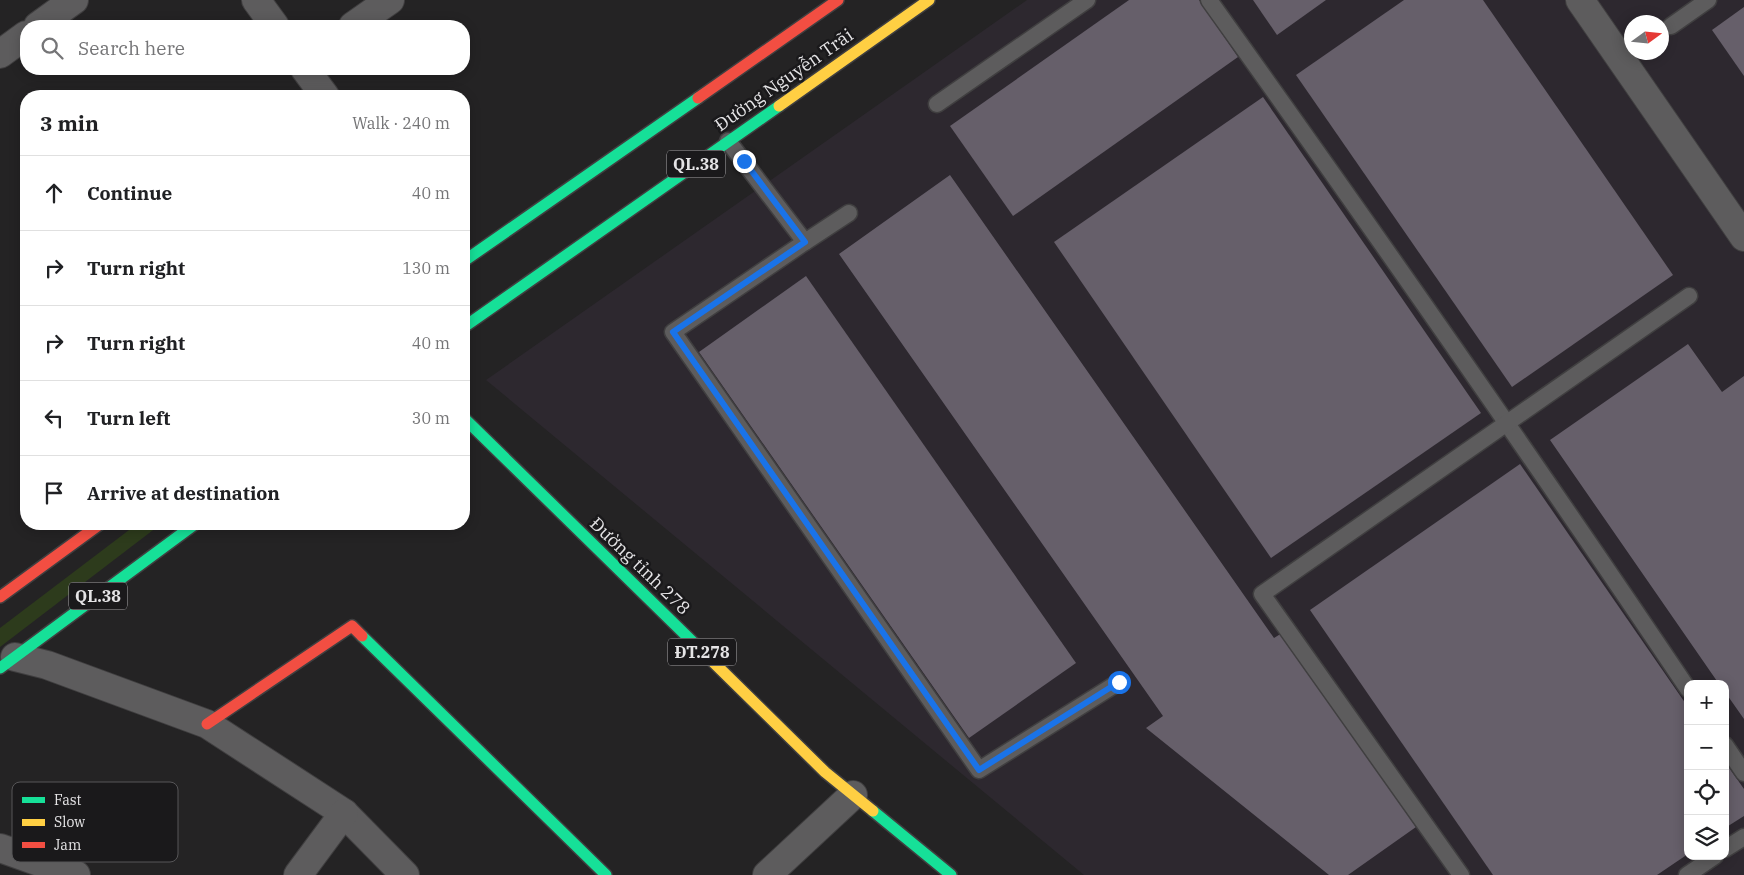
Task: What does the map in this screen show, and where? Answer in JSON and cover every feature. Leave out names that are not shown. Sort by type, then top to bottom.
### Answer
[{"type":"main road","name":"Đường Nguyễn Trãi","points":[[470,257],[838,0]]},
{"type":"main road","name":"Đường Nguyễn Trãi","points":[[470,323],[929,0]]},
{"type":"main road","name":"Đường tỉnh 278","points":[[470,424],[825,772],[951,875]]},
{"type":"main road","points":[[0,597],[92,530]]},
{"type":"main road","name":"QL.38","points":[[5,667],[188,530]]},
{"type":"main road","points":[[207,724],[352,626],[606,875]]},
{"type":"street","points":[[46,20],[74,0]]},
{"type":"street","points":[[256,0],[271,20]]},
{"type":"street","points":[[362,20],[390,0]]},
{"type":"street","points":[[1580,0],[1744,237]]},
{"type":"street","points":[[0,54],[20,39]]},
{"type":"street","points":[[309,75],[321,90]]},
{"type":"street","points":[[5,667],[47,665],[207,724],[344,813],[405,875]]},
{"type":"street","points":[[767,875],[853,795]]},
{"type":"street","points":[[298,875],[344,813]]},
{"type":"street","points":[[0,848],[12,852]]},
{"type":"street","points":[[39,862],[76,875]]},
{"type":"lane","points":[[937,104],[1087,0]]},
{"type":"lane","points":[[1209,0],[1362,214],[1684,684]]},
{"type":"lane","points":[[1671,26],[1708,0]]},
{"type":"lane","points":[[728,141],[805,242]]},
{"type":"lane","points":[[849,213],[673,332],[979,770],[1119,682]]},
{"type":"lane","points":[[1461,875],[1262,594],[1690,296]]},
{"type":"lane","points":[[1729,751],[1744,773]]},
{"type":"lane","points":[[1729,846],[1744,837]]},
{"type":"lane","points":[[1687,875],[1709,860]]},
{"type":"shaded area","points":[[1027,0],[1744,0],[1744,875],[1084,875],[486,380]]},
{"type":"green space","points":[[129,530],[153,530],[0,647],[0,628]]},
{"type":"building","points":[[1129,0],[1199,0],[1238,57],[1013,216],[950,126]]},
{"type":"building","points":[[1253,0],[1326,0],[1277,35]]},
{"type":"building","points":[[1404,0],[1483,0],[1673,275],[1512,387],[1296,75]]},
{"type":"building","points":[[1744,7],[1744,76],[1712,30]]},
{"type":"building","points":[[1263,97],[1481,413],[1271,558],[1054,242]]},
{"type":"building","points":[[950,175],[1274,638],[1282,633],[1416,827],[1348,875],[1329,875],[1146,728],[1163,716],[839,254]]},
{"type":"building","points":[[806,276],[1076,663],[969,738],[699,352]]},
{"type":"building","points":[[1688,344],[1722,392],[1744,376],[1744,719],[1729,698],[1729,680],[1716,680],[1550,440]]},
{"type":"building","points":[[1520,464],[1684,701],[1684,857],[1657,875],[1493,875],[1310,610]]},
{"type":"building","points":[[1729,768],[1744,789],[1744,816],[1729,825]]},
{"type":"traffic: fast","points":[[470,257],[698,98]]},
{"type":"traffic: fast","points":[[470,323],[779,106]]},
{"type":"traffic: fast","points":[[470,424],[703,652]]},
{"type":"traffic: fast","points":[[0,668],[187,530]]},
{"type":"traffic: fast","points":[[362,636],[606,875]]},
{"type":"traffic: fast","points":[[873,811],[951,875]]},
{"type":"traffic: slow","points":[[779,106],[929,0]]},
{"type":"traffic: slow","points":[[703,652],[825,772],[873,811]]},
{"type":"traffic: jam","points":[[698,98],[838,0]]},
{"type":"traffic: jam","points":[[0,597],[92,530]]},
{"type":"traffic: jam","points":[[207,724],[352,626],[362,636]]},
{"type":"route","points":[[744,161],[805,242],[673,332],[979,770],[1119,682]]}]
